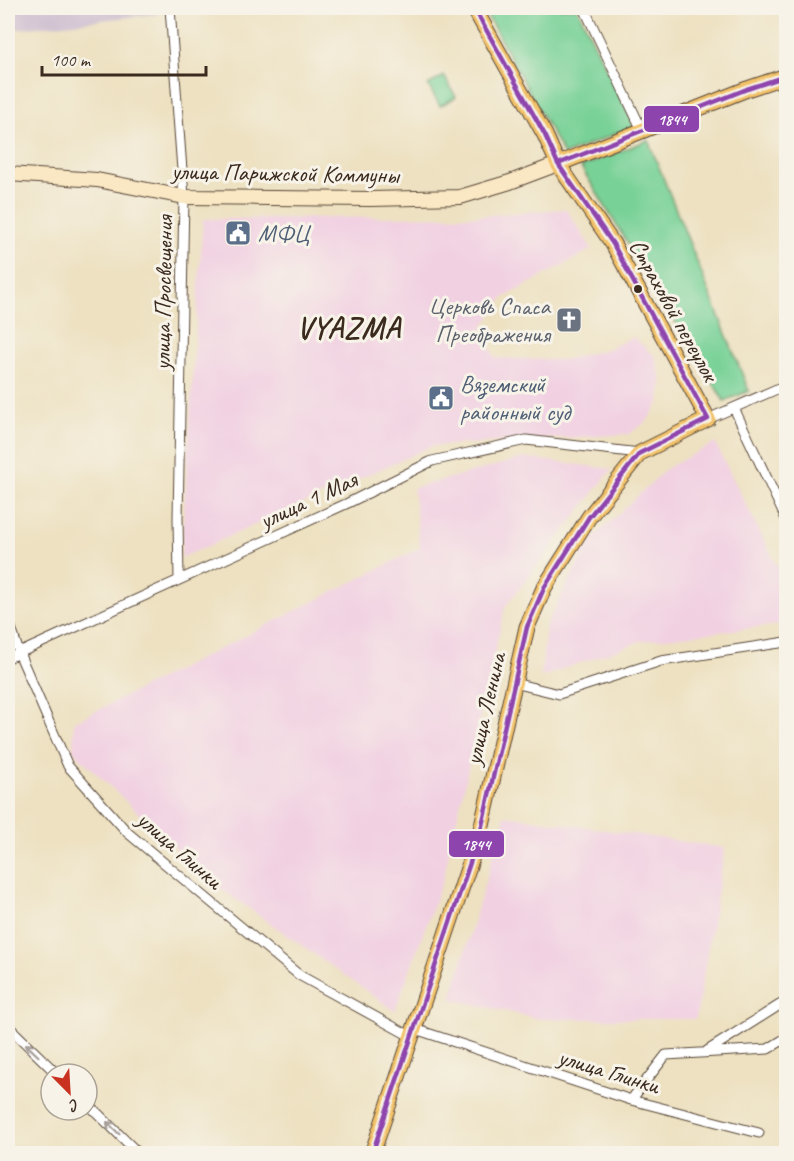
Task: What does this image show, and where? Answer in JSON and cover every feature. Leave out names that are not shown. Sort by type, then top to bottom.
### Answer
[{"type":"main road","name":"Страховой переулок","points":[[474,8],[558,164],[613,244],[708,418]]},
{"type":"main road","points":[[558,164],[786,76]]},
{"type":"main road","name":"улица Ленина","points":[[372,1154],[481,830],[526,627],[544,588],[589,517],[640,453],[708,418]]},
{"type":"street","name":"улица Просвещения","points":[[170,8],[184,197],[178,518],[179,580]]},
{"type":"street","points":[[584,8],[642,130]]},
{"type":"street","name":"улица Парижской Коммуны","points":[[8,174],[97,180],[184,197],[371,200],[460,197],[558,164]]},
{"type":"street","name":"улица Ленина","points":[[708,418],[786,385]]},
{"type":"street","name":"Страховой переулок","points":[[734,408],[786,519]]},
{"type":"street","name":"улица 1 Мая","points":[[8,658],[348,503],[432,461],[526,440],[640,453]]},
{"type":"street","name":"улица Глинки","points":[[8,618],[19,653],[68,766],[128,833],[298,975],[413,1033],[631,1100],[759,1133]]},
{"type":"street","points":[[514,683],[559,694],[661,661],[786,642]]},
{"type":"street","points":[[705,1053],[786,1001]]},
{"type":"street","points":[[8,1026],[45,1062]]},
{"type":"street","points":[[631,1100],[666,1055],[768,1049],[786,1038]]},
{"type":"street","points":[[99,1115],[139,1154]]},
{"type":"shaded area","points":[[8,8],[157,8],[158,14],[8,30]]},
{"type":"shaded area","points":[[566,209],[592,249],[503,298],[482,328],[495,358],[563,360],[608,349],[633,337],[655,356],[662,382],[659,403],[647,421],[629,434],[432,446],[181,558],[203,219],[479,216]]},
{"type":"shaded area","points":[[715,443],[786,584],[786,624],[641,641],[541,677],[546,625],[590,541],[667,468]]},
{"type":"shaded area","points":[[524,458],[612,469],[505,607],[443,879],[395,1011],[210,881],[73,751],[74,722],[420,548],[413,488]]},
{"type":"shaded area","points":[[505,815],[725,848],[696,1019],[539,1019],[451,999]]},
{"type":"green space","points":[[483,8],[577,8],[634,126],[564,155]]},
{"type":"green space","points":[[444,76],[456,97],[440,106],[428,85]]},
{"type":"green space","points":[[648,140],[749,391],[724,401],[581,167]]},
{"type":"transit line","name":"1844","points":[[372,1154],[481,830],[527,627],[544,588],[589,517],[640,453],[708,419],[613,244],[558,164],[545,135],[474,8]]},
{"type":"transit line","name":"1844","points":[[558,164],[747,89],[786,76]]},
{"type":"place","name":"МФЦ","points":[[238,233]]},
{"type":"place","name":"Церковь Спаса Преображения","points":[[569,320]]},
{"type":"place","name":"Вяземский районный суд","points":[[441,398]]},
{"type":"district","name":"VYAZMA","points":[[349,328]]}]
